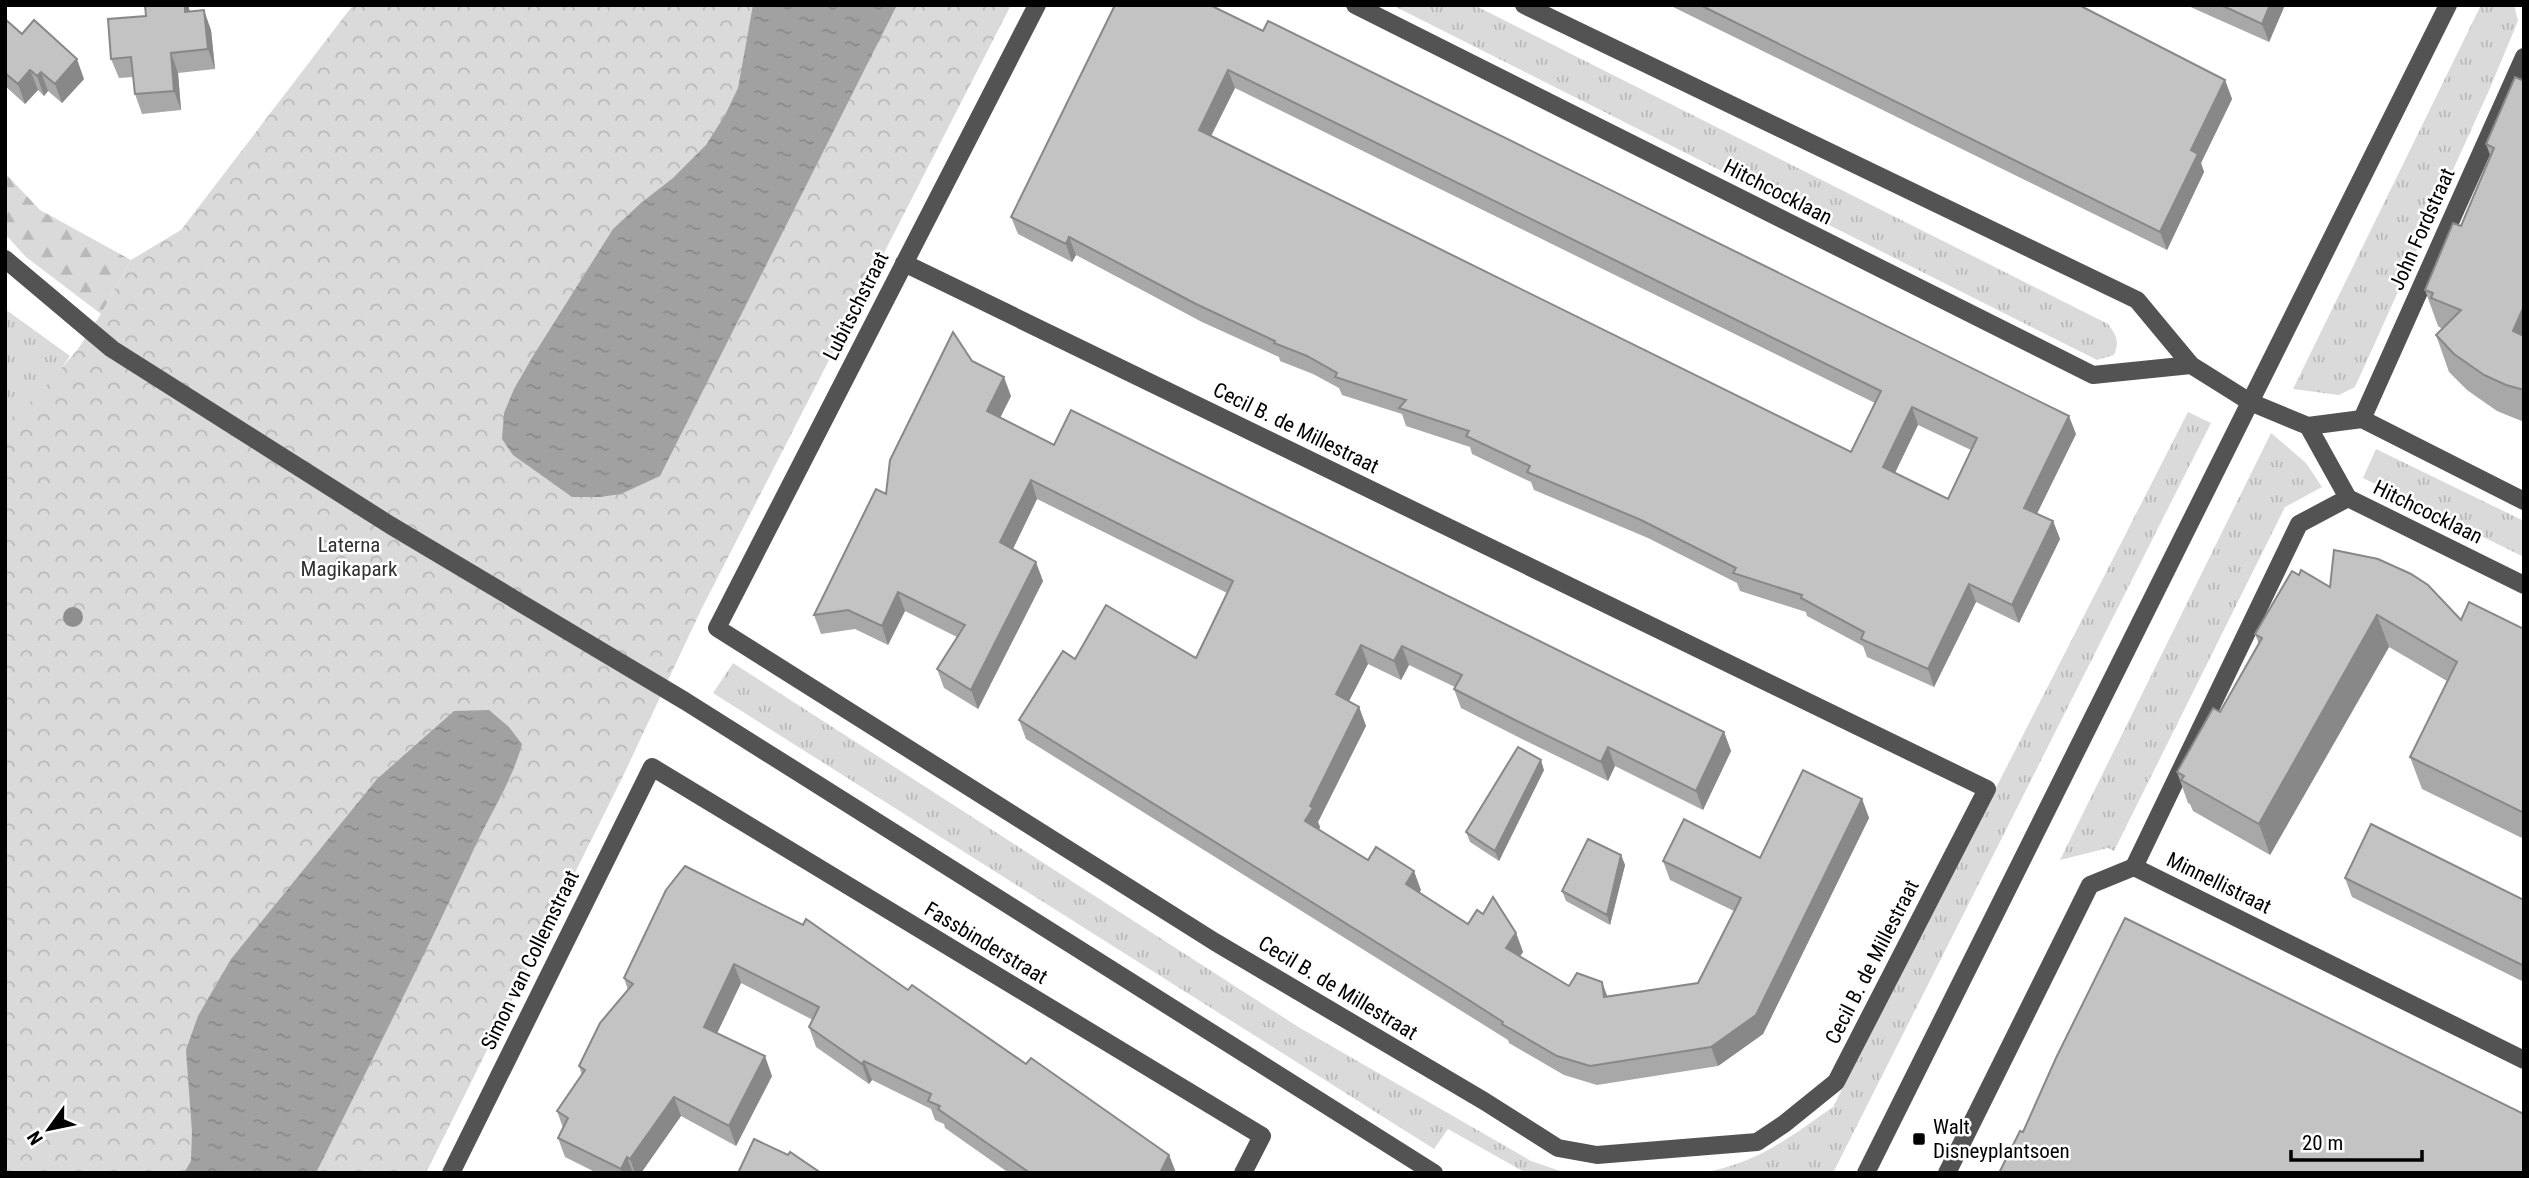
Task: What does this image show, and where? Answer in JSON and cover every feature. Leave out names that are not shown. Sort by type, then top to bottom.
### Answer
[{"type":"street","name":"Lubitschstraat","points":[[717,628],[1037,5]]},
{"type":"street","name":"Hitchcocklaan","points":[[1354,5],[2093,375],[2191,365]]},
{"type":"street","points":[[1524,5],[2137,300],[2191,365],[2250,402],[2308,426],[2362,419],[2524,501]]},
{"type":"street","points":[[1866,1173],[2448,5]]},
{"type":"street","name":"John Fordstraat","points":[[2362,419],[2524,57]]},
{"type":"street","points":[[5,259],[112,349],[390,525],[685,701],[1434,1173]]},
{"type":"street","name":"Cecil B. de Millestraat","points":[[717,628],[1215,942],[1484,1101],[1558,1148],[1597,1155],[1757,1142],[1836,1082],[1987,789],[904,263]]},
{"type":"street","name":"Hitchcocklaan","points":[[2308,426],[2348,498],[2524,584]]},
{"type":"street","name":"Minnellistraat","points":[[2348,498],[2299,524],[2134,867],[2524,1060]]},
{"type":"street","name":"Simon van Collemstraat","points":[[455,1171],[652,768]]},
{"type":"street","name":"Fassbinderstraat","points":[[652,768],[1262,1136],[1243,1173]]},
{"type":"street","points":[[1947,1173],[2090,885],[2134,867]]},
{"type":"green space","name":"Laterna Magikapark","points":[[353,5],[1011,5],[701,610],[624,774],[426,1173],[5,1173],[5,422],[42,391],[78,349],[131,260],[181,230]]},
{"type":"green space","points":[[1392,5],[1474,5],[2108,324],[2116,338],[2114,355],[2097,360]]},
{"type":"green space","points":[[2481,5],[2514,5],[2518,21],[2355,387],[2339,395],[2293,389]]},
{"type":"green space","points":[[5,173],[40,210],[131,260],[101,314],[26,257],[5,234]]},
{"type":"green space","points":[[5,309],[70,356],[43,395],[5,434]]},
{"type":"green space","points":[[2188,412],[2211,423],[1833,1173],[1702,1173],[1722,1169],[1756,1156],[1833,1107]]},
{"type":"green space","points":[[2271,433],[2306,463],[2322,487],[2285,507],[2114,851],[2108,848],[2060,860]]},
{"type":"green space","points":[[2376,449],[2524,521],[2524,557],[2363,478]]},
{"type":"green space","points":[[733,663],[1300,1028],[1531,1161],[1566,1173],[1526,1173],[1448,1129],[1434,1149],[713,693]]},
{"type":"water","points":[[753,5],[897,5],[660,476],[621,494],[572,497],[513,455],[502,439],[504,413],[533,356],[613,229],[673,178],[706,145],[725,115],[738,88]]},
{"type":"water","points":[[489,710],[509,727],[522,744],[518,758],[316,1173],[184,1173],[191,1161],[192,1132],[186,1050],[198,1016],[231,959],[377,779],[454,711]]},
{"type":"building","points":[[145,5],[185,5],[185,12],[204,10],[208,49],[171,53],[174,91],[135,94],[131,57],[111,59],[108,19],[146,16]]},
{"type":"building","points":[[1115,5],[1210,5],[1263,31],[1268,21],[2069,416],[2024,508],[2053,521],[2012,605],[1969,584],[1928,669],[1861,639],[1864,632],[1801,598],[1802,595],[1733,573],[1736,568],[1641,520],[1527,472],[1530,466],[1466,436],[1469,431],[1399,408],[1406,400],[1335,377],[1337,373],[1307,356],[1274,343],[1275,341],[1196,304],[1069,237],[1066,244],[1011,217]],"holes":[[[1228,70],[1881,391],[1851,452],[1199,130]],[[1912,407],[1977,438],[1948,499],[1883,467]]]},
{"type":"building","points":[[1700,5],[2079,5],[2225,80],[2191,150],[2198,154],[2160,232]]},
{"type":"building","points":[[2221,5],[2270,5],[2262,24]]},
{"type":"building","points":[[5,19],[22,34],[34,20],[77,59],[55,84],[41,72],[37,76],[30,70],[18,84],[5,73]]},
{"type":"building","points":[[2524,76],[2524,306],[2513,331],[2524,336],[2524,390],[2484,375],[2454,354],[2436,335],[2461,310],[2431,298],[2433,293],[2425,290],[2453,223],[2461,226],[2494,148],[2486,144],[2515,77],[2522,80]]},
{"type":"building","points":[[953,332],[972,361],[1004,377],[987,411],[1054,445],[1071,410],[1724,732],[1696,791],[1608,747],[1601,762],[1513,719],[1454,689],[1462,675],[1402,646],[1394,661],[1361,645],[1336,694],[1359,707],[1305,821],[1368,860],[1376,847],[1414,871],[1406,884],[1468,924],[1477,910],[1483,914],[1493,897],[1516,933],[1506,948],[1569,986],[1577,973],[1602,982],[1604,997],[1698,983],[1741,898],[1663,861],[1684,819],[1760,858],[1803,770],[1862,799],[1756,1015],[1711,1047],[1590,1066],[1557,1056],[1019,720],[1063,651],[1075,659],[1106,605],[1196,658],[1233,581],[1031,480],[1000,542],[1036,562],[971,690],[937,669],[965,625],[898,592],[882,626],[848,610],[814,615],[876,489],[886,494],[890,460]]},
{"type":"building","points":[[2334,550],[2378,559],[2411,574],[2428,585],[2461,620],[2469,602],[2524,629],[2524,813],[2410,757],[2457,662],[2377,615],[2259,824],[2181,780],[2184,776],[2177,772],[2213,708],[2220,712],[2262,638],[2255,634],[2292,571],[2299,575],[2301,570],[2330,587]]},
{"type":"building","points":[[1518,747],[1541,760],[1495,851],[1466,832]]},
{"type":"building","points":[[2371,824],[2524,900],[2524,966],[2345,878]]},
{"type":"building","points":[[1588,839],[1621,855],[1607,915],[1562,891]]},
{"type":"building","points":[[685,866],[803,925],[806,919],[908,990],[912,985],[1026,1064],[1031,1058],[1169,1155],[1160,1173],[1030,1173],[938,1109],[940,1106],[928,1101],[931,1094],[864,1061],[862,1064],[809,1027],[819,1007],[734,964],[704,1027],[765,1056],[729,1126],[674,1097],[630,1159],[627,1157],[621,1169],[558,1138],[568,1118],[557,1111],[585,1070],[579,1066],[600,1023],[633,984],[624,978],[666,890]]},
{"type":"building","points":[[2125,918],[2524,1114],[2524,1173],[1999,1173],[2020,1131],[2023,1132]]},
{"type":"building","points":[[754,1139],[788,1155],[790,1152],[821,1173],[738,1173]]},
{"type":"place","name":"Walt Disneyplantsoen","points":[[1919,1139]]}]
